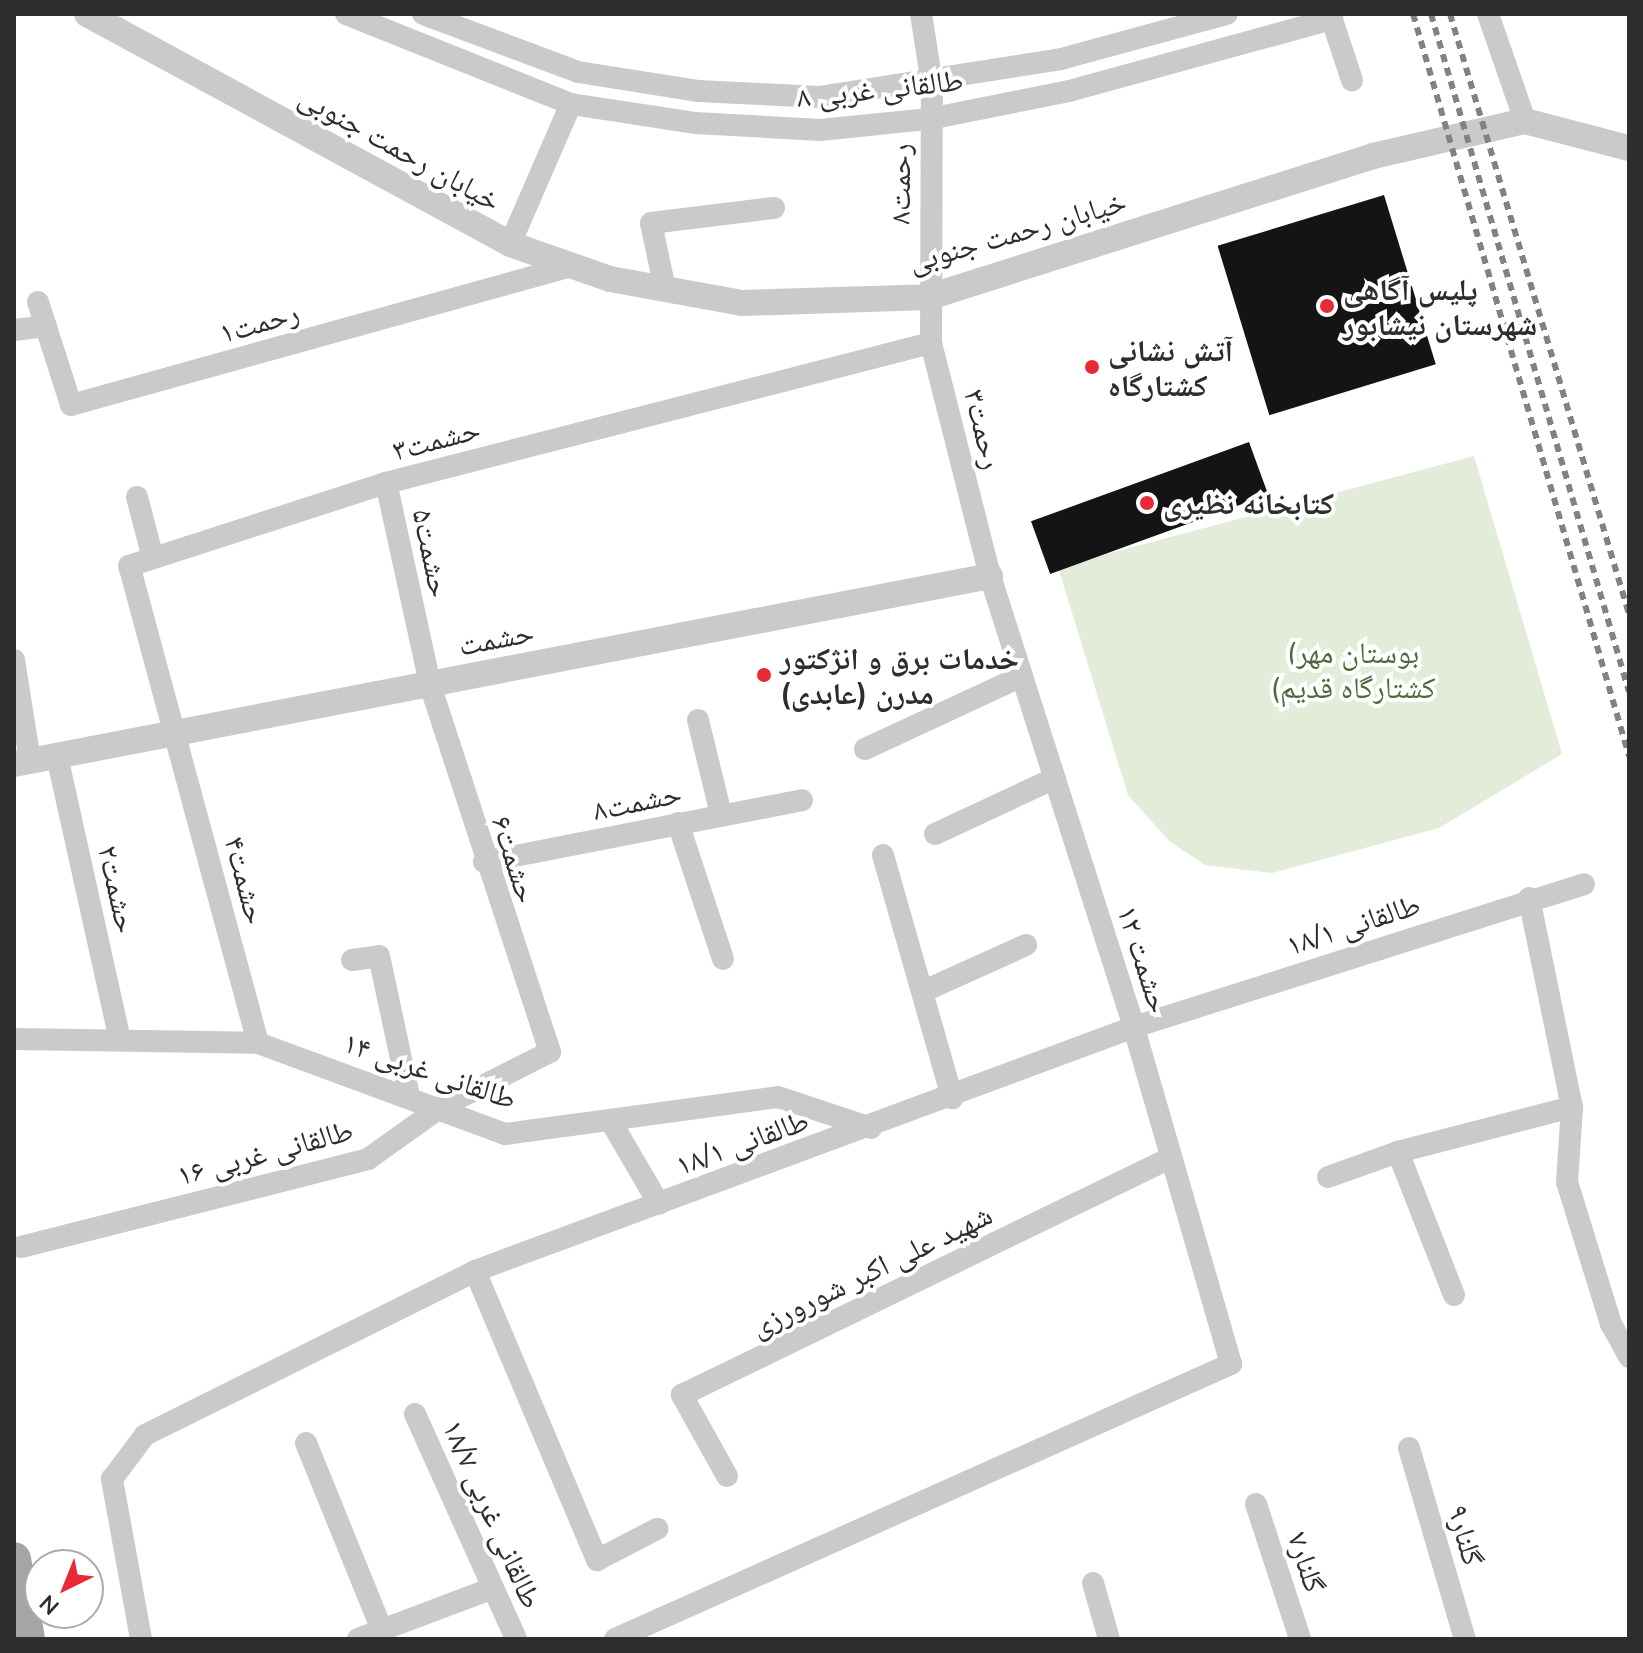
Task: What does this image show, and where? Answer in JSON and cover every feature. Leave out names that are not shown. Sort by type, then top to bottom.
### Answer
[{"type":"main road","points":[[14,1559],[28,1639]]},
{"type":"street","name":"خیابان رحمت جنوبی","points":[[87,14],[510,244],[568,267],[742,303],[929,297],[1373,156],[1525,121],[1629,148]]},
{"type":"street","name":"طالقانی غربی ۸","points":[[346,14],[571,104],[638,115],[820,130],[929,119],[1069,91],[1331,17]]},
{"type":"street","name":"طالقانی غربی ۸","points":[[423,14],[578,72],[641,82],[819,97],[932,84],[1061,59],[1227,14]]},
{"type":"street","name":"رحمت۸","points":[[921,14],[932,84],[929,119],[929,297]]},
{"type":"street","points":[[1488,14],[1525,121]]},
{"type":"street","points":[[1331,17],[1352,80]]},
{"type":"street","points":[[638,115],[641,82]]},
{"type":"street","points":[[510,244],[571,104]]},
{"type":"street","points":[[665,289],[651,223],[774,208]]},
{"type":"street","name":"رحمت۱","points":[[38,302],[71,405],[568,267]]},
{"type":"street","name":"رحمت۳","points":[[929,297],[931,343],[990,576]]},
{"type":"street","points":[[14,330],[46,326]]},
{"type":"street","name":"حشمت۳","points":[[153,558],[386,483],[931,343]]},
{"type":"street","name":"حشمت۵","points":[[386,483],[430,684]]},
{"type":"street","points":[[137,497],[153,558],[129,566],[176,733]]},
{"type":"street","name":"حشمت ۱۲","points":[[615,1639],[1231,1364],[1134,1027],[990,576]]},
{"type":"street","name":"حشمت","points":[[22,762],[990,576]]},
{"type":"street","points":[[14,660],[22,762]]},
{"type":"street","points":[[865,749],[1022,676]]},
{"type":"street","name":"حشمت۶","points":[[430,684],[484,862],[550,1052]]},
{"type":"street","points":[[698,720],[721,814]]},
{"type":"street","name":"حشمت۴","points":[[176,733],[258,1043]]},
{"type":"street","name":"حشمت۲","points":[[57,756],[119,1035]]},
{"type":"street","points":[[935,834],[1055,778]]},
{"type":"street","name":"حشمت۸","points":[[484,862],[802,800]]},
{"type":"street","points":[[678,823],[723,959]]},
{"type":"street","points":[[883,855],[952,1098]]},
{"type":"street","name":"طالقانی ۱۸/۱","points":[[141,1639],[112,1479],[145,1435],[475,1271],[871,1128],[1134,1027],[1529,898],[1584,884]]},
{"type":"street","points":[[1529,898],[1572,1107],[1567,1182],[1611,1324],[1629,1357]]},
{"type":"street","points":[[924,991],[1026,945]]},
{"type":"street","points":[[352,960],[379,956],[409,1096]]},
{"type":"street","name":"طالقانی غربی ۱۴","points":[[14,1039],[119,1035],[258,1043],[441,1107],[505,1134],[778,1097],[871,1128]]},
{"type":"street","name":"طالقانی غربی ۱۶","points":[[21,1247],[368,1159],[441,1107],[550,1052]]},
{"type":"street","points":[[1328,1177],[1398,1152],[1572,1107]]},
{"type":"street","points":[[610,1120],[659,1204]]},
{"type":"street","points":[[1398,1152],[1454,1295]]},
{"type":"street","name":"شهید علی اکبر شورورزی","points":[[727,1476],[682,1395],[1170,1158]]},
{"type":"street","points":[[475,1271],[597,1560],[657,1529]]},
{"type":"street","name":"طالقانی غربی ۱۸/۷","points":[[415,1414],[516,1639]]},
{"type":"street","points":[[306,1443],[382,1630]]},
{"type":"street","name":"گلنار۹","points":[[1409,1448],[1465,1639]]},
{"type":"street","name":"گلنار۷","points":[[1256,1504],[1300,1639]]},
{"type":"street","points":[[1093,1583],[1109,1639]]},
{"type":"street","points":[[358,1639],[493,1588]]},
{"type":"green space","name":"(بوستان مهر (کشتارگاه قدیم","points":[[1474,456],[1562,754],[1439,828],[1272,873],[1205,865],[1169,841],[1128,795],[1058,567]]},
{"type":"building","name":"پلیس آگاهی شهرستان نیشابور","points":[[1384,195],[1436,364],[1269,415],[1218,246]]},
{"type":"building","name":"کتابخانه نظیری","points":[[1249,442],[1268,495],[1050,574],[1031,521]]},
{"type":"railway","points":[[1413,14],[1629,756]]},
{"type":"railway","points":[[1431,14],[1629,692]]},
{"type":"railway","points":[[1450,14],[1629,614]]},
{"type":"place","name":"پلیس آگاهی شهرستان نیشابور","points":[[1327,306]]},
{"type":"place","name":"آتش نشانی کشتارگاه","points":[[1092,367]]},
{"type":"place","name":"کتابخانه نظیری","points":[[1147,503]]},
{"type":"place","name":"خدمات برق و انژکتور مدرن (عابدی)","points":[[764,675]]}]
